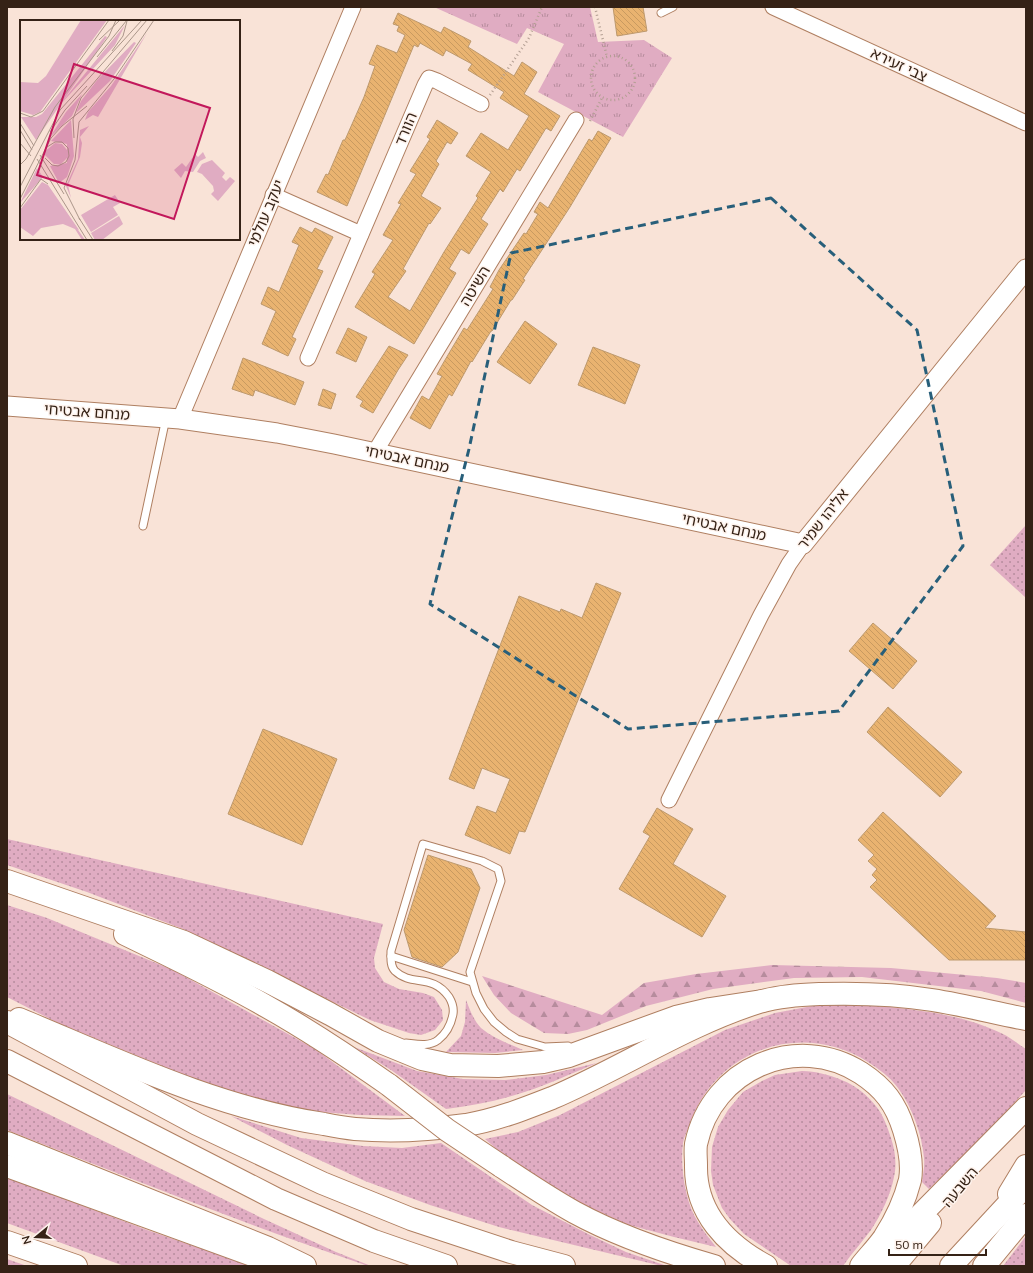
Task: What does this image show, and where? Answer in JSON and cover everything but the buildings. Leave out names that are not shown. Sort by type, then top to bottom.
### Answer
[{"type":"highway","points":[[14,884],[184,942],[266,981],[378,1041],[422,1059],[450,1064],[498,1066],[543,1062],[569,1056],[676,1017],[710,1009],[802,995],[864,993],[901,996],[932,1000],[992,1013],[1026,1018]]},
{"type":"highway","points":[[14,884],[63,903],[216,979],[317,1036],[389,1085],[447,1130],[558,1203],[605,1228],[641,1243],[714,1266]]},
{"type":"highway","points":[[7,1014],[172,1083],[258,1110],[292,1119],[347,1128],[394,1131],[423,1130],[468,1124],[496,1118],[528,1108],[591,1080],[702,1024],[762,1001]]},
{"type":"highway","points":[[992,1013],[1026,1030]]},
{"type":"highway","points":[[7,1022],[197,1124],[322,1182],[418,1222],[511,1252],[564,1266]]},
{"type":"highway","points":[[766,1266],[740,1250],[729,1240],[708,1215],[698,1188],[696,1173],[696,1144],[709,1111],[733,1080],[755,1066],[771,1060],[802,1056],[819,1056],[834,1060],[851,1067],[877,1084],[888,1095],[896,1108],[908,1142],[912,1160],[910,1180],[903,1200],[884,1238],[861,1266]]},
{"type":"highway","points":[[7,1061],[276,1199],[374,1241],[446,1266]]},
{"type":"highway","points":[[7,1072],[129,1124]]},
{"type":"highway","points":[[870,1266],[1026,1108]]},
{"type":"highway","name":"השבעה","points":[[894,1266],[1026,1108]]},
{"type":"highway","points":[[7,1143],[268,1248],[305,1266]]},
{"type":"highway","points":[[7,1166],[283,1266]]},
{"type":"highway","points":[[985,1228],[1026,1166]]},
{"type":"highway","points":[[951,1266],[1026,1184]]},
{"type":"highway","points":[[984,1266],[1026,1215]]},
{"type":"highway","points":[[7,1236],[80,1266]]},
{"type":"highway","points":[[7,1242],[76,1266]]},
{"type":"street","name":"יעקב עולמי","points":[[173,418],[273,195],[353,7]]},
{"type":"street","name":"צבי זעירא","points":[[772,7],[1026,123]]},
{"type":"street","name":"הוורד","points":[[308,358],[429,78],[482,104]]},
{"type":"street","name":"השיטה","points":[[375,452],[576,120]]},
{"type":"street","points":[[273,195],[361,234]]},
{"type":"street","name":"אליהו שמיר","points":[[669,800],[761,615],[802,544],[1026,270]]},
{"type":"street","name":"מנחם אבטיחי","points":[[7,406],[173,418],[284,435],[375,452],[802,544]]},
{"type":"lane","points":[[661,13],[673,7]]},
{"type":"lane","points":[[143,526],[173,418]]},
{"type":"lane","points":[[399,1040],[406,1043],[425,1045],[437,1041],[447,1031],[452,1022],[454,1010],[451,1000],[444,989],[436,984],[401,976],[394,970],[391,962],[391,951],[423,844],[482,861],[498,869],[501,881],[470,972],[476,993],[484,1009],[494,1022],[517,1039],[545,1047],[564,1047],[590,1043],[633,1033]]},
{"type":"lane","points":[[391,956],[472,982]]},
{"type":"lane","points":[[330,1014],[384,1036]]},
{"type":"path","points":[[482,104],[490,96],[529,38],[542,7]]},
{"type":"path","points":[[596,7],[607,57]]},
{"type":"path","points":[[614,56],[622,58],[633,68],[635,82],[633,90],[622,99],[615,101],[602,98],[593,88],[592,74],[595,66],[607,57],[614,56]]},
{"type":"path","points":[[576,120],[588,126],[602,98]]},
{"type":"highlighted area","points":[[771,198],[917,330],[963,546],[839,711],[628,729],[430,604],[469,449],[511,253]]},
{"type":"green space","points":[[434,7],[590,7],[598,42],[644,40],[672,58],[623,137],[538,92],[564,44],[527,28],[517,44]]},
{"type":"green space","points":[[1026,525],[1026,598],[990,565]]},
{"type":"green space","points":[[7,839],[383,924],[374,958],[375,968],[384,982],[399,989],[423,993],[434,997],[442,1010],[443,1020],[435,1030],[421,1035],[409,1033],[370,1020],[183,929],[87,892],[7,865]]},
{"type":"green space","points":[[7,905],[47,918],[173,970],[315,1049],[405,1116],[360,1115],[294,1110],[226,1090],[179,1073],[60,1024],[7,997]]},
{"type":"green space","points":[[772,965],[891,968],[997,978],[1026,983],[1026,1003],[981,991],[862,977],[794,978],[713,989],[646,1006],[587,1030],[568,1034],[544,1033],[511,1013],[494,995],[482,976],[602,1015],[644,983],[696,974]]},
{"type":"green space","points":[[466,1000],[474,1019],[481,1028],[496,1038],[523,1050],[495,1053],[446,1052],[461,1036],[465,1022]]},
{"type":"green space","points":[[859,1004],[951,1016],[1003,1034],[1026,1049],[1026,1090],[989,1131],[929,1189],[922,1182],[924,1161],[919,1130],[908,1104],[898,1088],[876,1067],[868,1062],[842,1049],[815,1043],[789,1043],[763,1049],[739,1061],[718,1078],[701,1100],[683,1141],[682,1163],[684,1184],[694,1214],[702,1229],[716,1247],[629,1225],[586,1206],[551,1187],[513,1163],[485,1139],[518,1132],[560,1115],[725,1030],[775,1013],[812,1006]]},
{"type":"green space","points":[[354,1047],[417,1071],[463,1079],[505,1080],[546,1075],[597,1063],[525,1092],[480,1104],[446,1109],[391,1070]]},
{"type":"green space","points":[[802,1071],[832,1076],[852,1085],[868,1097],[880,1112],[894,1147],[895,1172],[893,1184],[885,1204],[871,1230],[843,1266],[791,1266],[744,1234],[722,1208],[713,1185],[711,1171],[712,1147],[718,1127],[728,1110],[743,1092],[762,1081],[775,1075]]},
{"type":"green space","points":[[7,1094],[264,1219],[336,1252],[371,1266],[322,1250],[232,1217],[7,1130]]},
{"type":"green space","points":[[231,1116],[301,1138],[363,1146],[402,1148],[441,1143],[532,1205],[626,1252],[667,1266],[499,1227],[430,1205],[365,1181],[287,1145]]},
{"type":"green space","points":[[7,1177],[147,1230],[252,1266],[124,1266],[7,1223]]},
{"type":"green space","points":[[1026,1236],[1026,1266],[1003,1266]]},
{"type":"green space","points":[[7,1259],[27,1266],[7,1266]]}]
